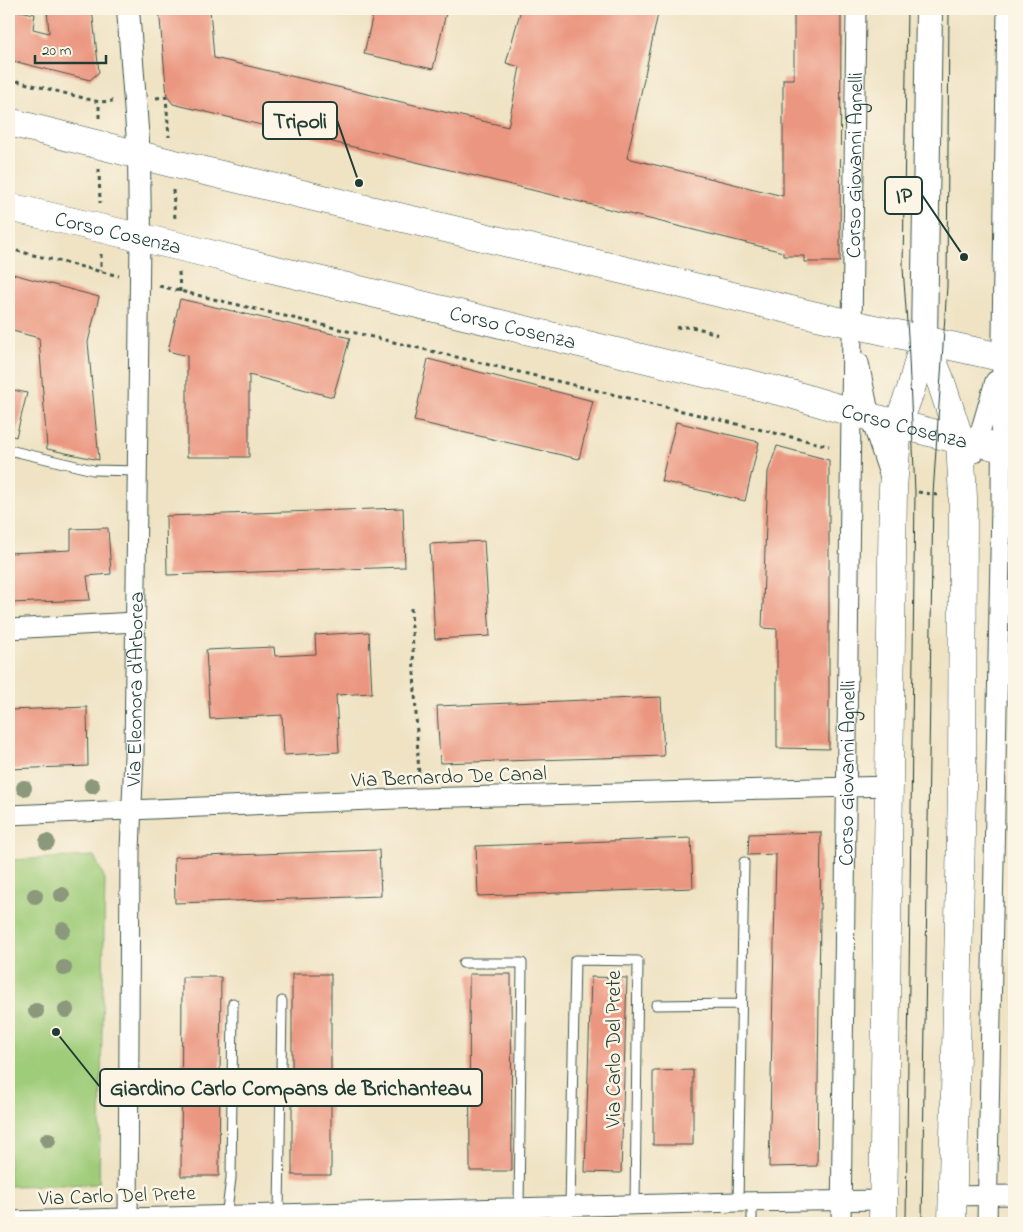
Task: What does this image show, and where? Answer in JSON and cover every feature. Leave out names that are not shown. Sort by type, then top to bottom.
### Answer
[{"type":"main road","name":"Corso Giovanni Agnelli","points":[[884,1212],[894,488],[898,424],[911,389],[924,340],[929,9]]},
{"type":"main road","points":[[9,122],[170,163],[924,340],[1008,358]]},
{"type":"main road","name":"Corso Cosenza","points":[[9,207],[791,394],[898,424],[992,455]]},
{"type":"main road","name":"Corso Giovanni Agnelli","points":[[924,340],[940,379],[992,455],[963,498],[962,792],[952,1223]]},
{"type":"street","name":"Via Eleonora d'Arborea","points":[[128,9],[139,155],[140,237],[138,471],[130,850],[128,1220]]},
{"type":"street","name":"Corso Giovanni Agnelli","points":[[841,1223],[847,787],[861,414],[851,323],[856,9]]},
{"type":"street","name":"Corso Giovanni Agnelli","points":[[987,1223],[995,793],[992,455],[1008,358],[1008,9]]},
{"type":"street","name":"Corso Giovanni Agnelli","points":[[861,414],[894,488]]},
{"type":"street","points":[[9,628],[135,622]]},
{"type":"street","name":"Via Bernardo De Canal","points":[[9,815],[420,798],[890,786]]},
{"type":"street","points":[[962,792],[995,793]]},
{"type":"street","points":[[952,1196],[1014,1195]]},
{"type":"street","name":"Via Carlo Del Prete","points":[[9,1221],[226,1219],[279,1213],[397,1217],[485,1216],[518,1208],[842,1200],[884,1212]]},
{"type":"lane","points":[[9,450],[93,470],[138,471]]},
{"type":"lane","points":[[744,862],[741,1004],[745,1202],[752,1223]]},
{"type":"lane","name":"Via Carlo Del Prete","points":[[570,1206],[575,960],[638,960],[634,1205]]},
{"type":"lane","points":[[463,963],[522,963],[518,1208]]},
{"type":"lane","points":[[279,1213],[282,1001]]},
{"type":"lane","name":"Via Carlo Del Prete","points":[[226,1219],[231,1178],[233,1003]]},
{"type":"lane","name":"Via Carlo Del Prete","points":[[656,1005],[741,1004]]},
{"type":"path","points":[[9,79],[99,102],[101,271],[9,249]]},
{"type":"path","points":[[166,97],[180,292],[833,447]]},
{"type":"path","points":[[676,328],[686,326],[697,327],[718,335]]},
{"type":"path","points":[[894,488],[963,498]]},
{"type":"path","points":[[411,608],[420,798]]},
{"type":"green space","points":[[94,856],[105,879],[99,1184],[9,1186],[9,860]]},
{"type":"building","points":[[9,9],[35,14],[33,29],[49,33],[47,9],[92,9],[99,72],[90,80],[9,60]]},
{"type":"building","points":[[159,9],[210,9],[214,58],[508,127],[520,67],[506,63],[521,9],[659,9],[627,158],[783,196],[783,79],[794,79],[794,9],[841,9],[840,262],[804,262],[804,256],[783,256],[783,252],[173,104],[167,96]]},
{"type":"building","points":[[374,9],[447,9],[433,69],[364,54]]},
{"type":"building","points":[[9,273],[99,297],[88,342],[99,460],[47,449],[39,338],[9,330]]},
{"type":"building","points":[[180,299],[350,338],[333,397],[249,375],[249,457],[187,457],[187,356],[168,351]]},
{"type":"building","points":[[428,359],[593,401],[579,459],[414,421]]},
{"type":"building","points":[[9,389],[27,393],[16,437],[9,435]]},
{"type":"building","points":[[676,422],[759,442],[745,501],[661,481]]},
{"type":"building","points":[[777,446],[829,460],[829,749],[777,748],[777,629],[762,628],[768,472]]},
{"type":"building","points":[[403,508],[405,567],[167,575],[166,516]]},
{"type":"building","points":[[108,528],[111,574],[87,576],[90,600],[9,603],[9,553],[71,550],[71,529]]},
{"type":"building","points":[[484,541],[490,636],[435,639],[430,544]]},
{"type":"building","points":[[369,632],[372,693],[336,695],[339,752],[284,755],[282,715],[210,719],[206,650],[274,647],[275,656],[316,654],[315,635]]},
{"type":"building","points":[[661,697],[664,756],[440,763],[437,706]]},
{"type":"building","points":[[87,707],[88,766],[9,769],[9,710]]},
{"type":"building","points":[[821,832],[817,1166],[769,1167],[776,854],[748,855],[749,834]]},
{"type":"building","points":[[691,838],[693,888],[478,896],[476,846]]},
{"type":"building","points":[[379,850],[381,896],[175,903],[174,857]]},
{"type":"building","points":[[292,974],[331,974],[331,1175],[292,1175]]},
{"type":"building","points":[[469,974],[511,974],[512,1171],[470,1171]]},
{"type":"building","points":[[182,977],[221,977],[219,1176],[181,1176]]},
{"type":"building","points":[[591,977],[627,978],[621,1173],[585,1172]]},
{"type":"building","points":[[693,1070],[693,1145],[653,1145],[653,1071]]},
{"type":"tram line","points":[[906,1223],[915,492],[903,268],[907,9]]},
{"type":"tram line","points":[[922,1223],[933,494],[947,286],[949,9]]},
{"type":"place","name":"Tripoli","points":[[359,183]]},
{"type":"place","name":"IP","points":[[964,257]]},
{"type":"place","name":"Giardino Carlo Compans de Brichanteau","points":[[56,1032]]}]
